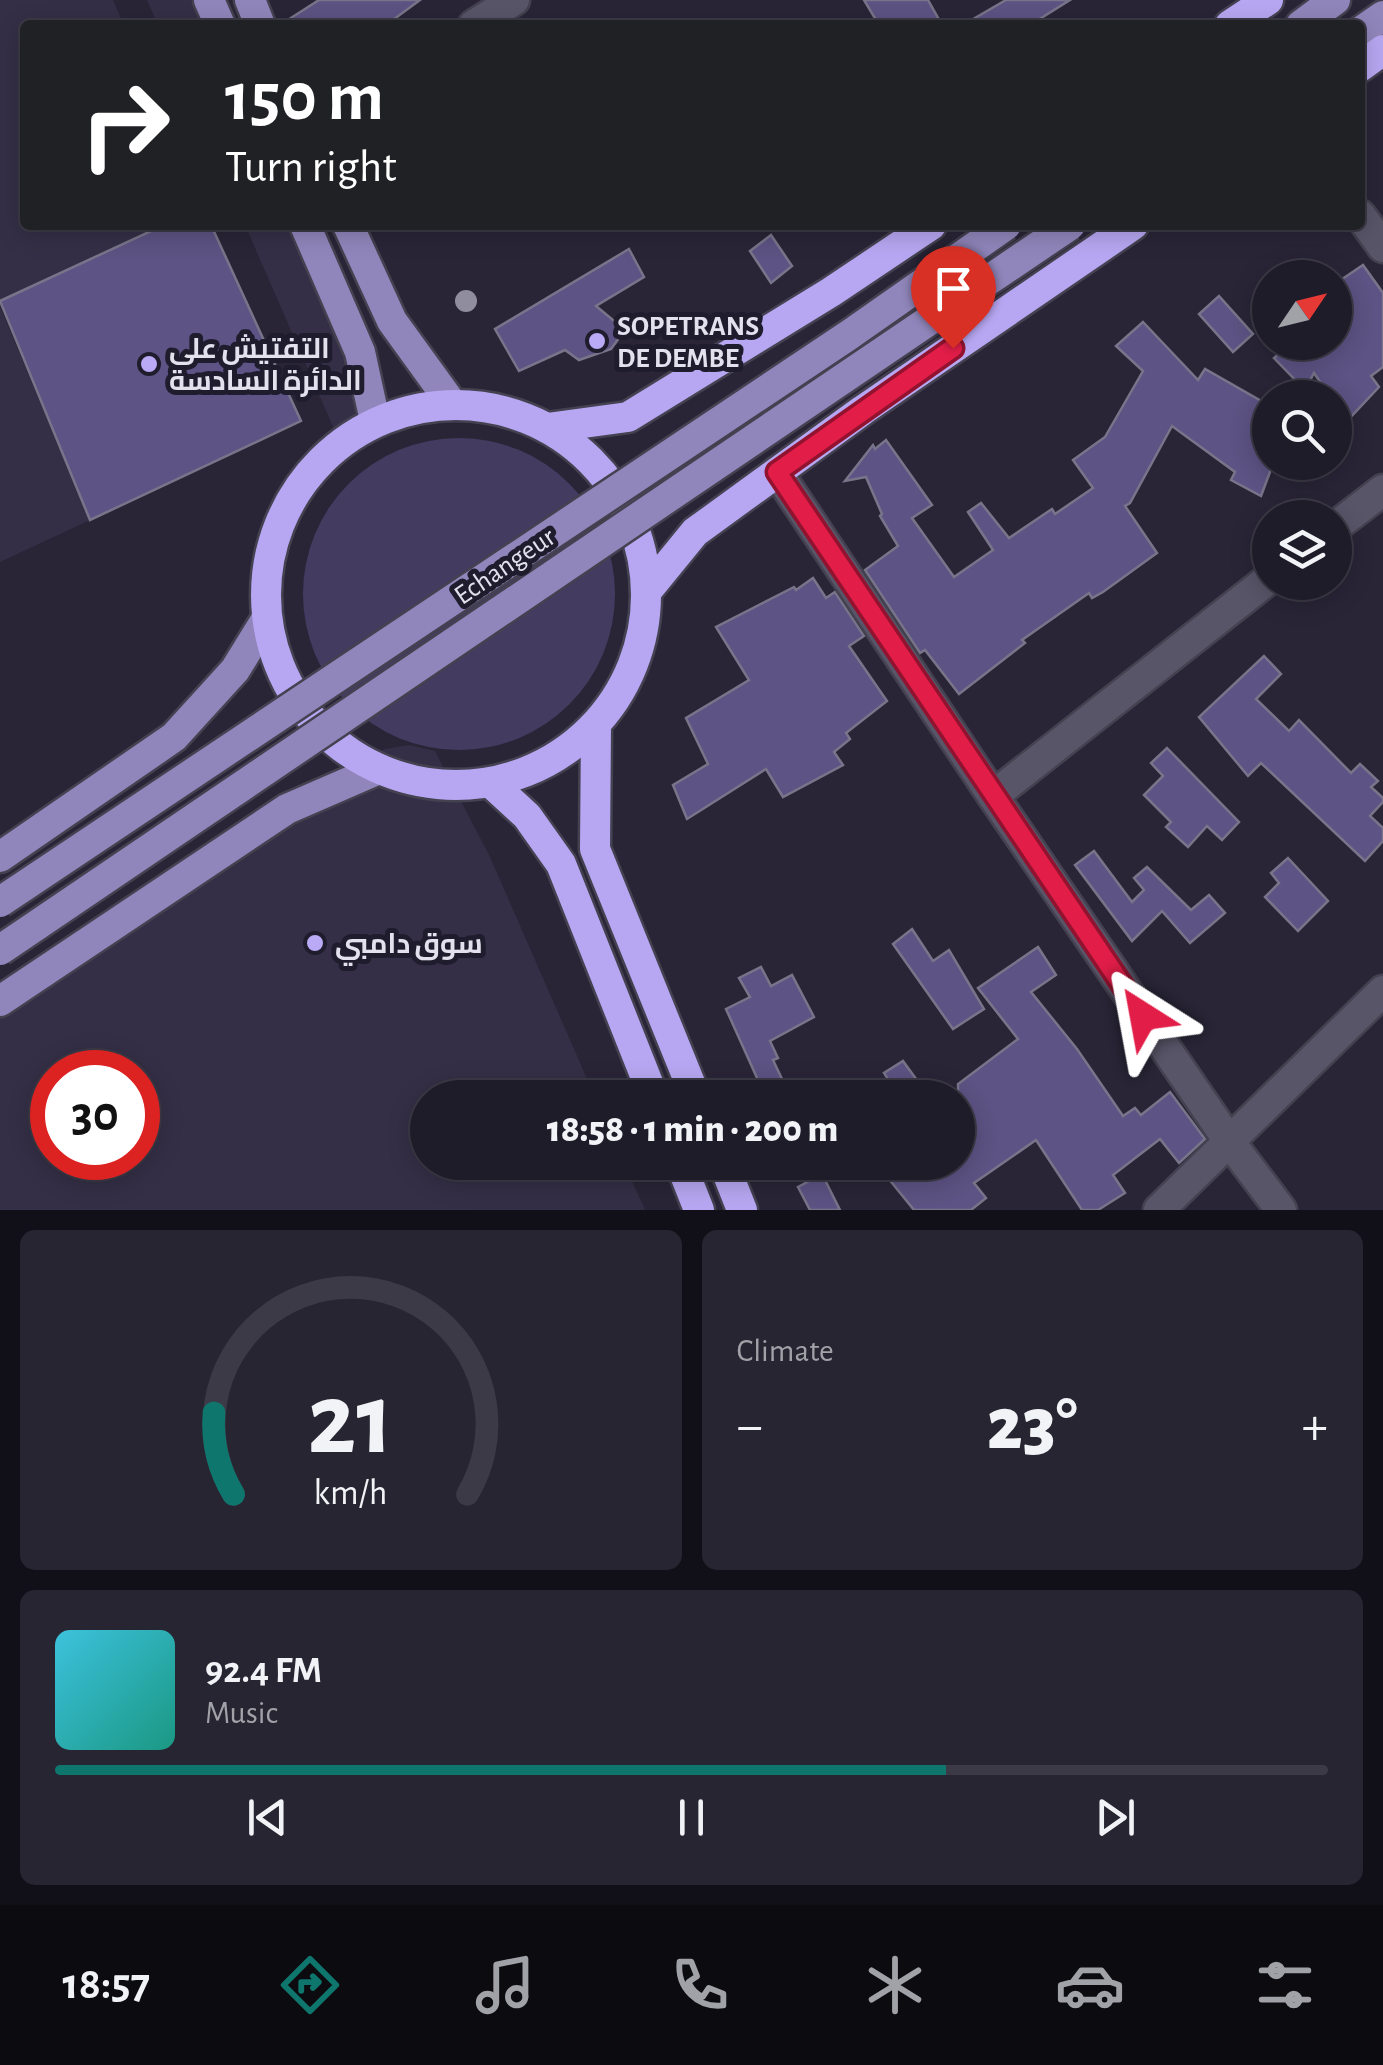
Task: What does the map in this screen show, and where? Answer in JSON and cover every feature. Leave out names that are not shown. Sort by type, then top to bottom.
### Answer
[{"type":"highway","points":[[1238,20],[1268,0]]},
{"type":"highway","points":[[547,428],[628,418],[924,230]]},
{"type":"highway","points":[[646,592],[694,532],[1127,230]]},
{"type":"highway","points":[[452,404],[485,406],[517,414],[547,428],[585,455],[615,490],[638,539],[646,592],[644,628],[634,664],[618,696],[596,726],[548,762],[492,783],[454,786],[378,769],[321,730],[299,703],[278,662],[267,618],[268,558],[289,502],[326,454],[375,422],[412,408],[452,404]]},
{"type":"highway","points":[[596,726],[595,849],[689,1080]]},
{"type":"highway","points":[[492,783],[527,816],[561,864],[647,1080]]},
{"type":"highway","points":[[687,1180],[699,1210]]},
{"type":"highway","points":[[730,1180],[742,1210]]},
{"type":"main road","points":[[1308,20],[1335,0]]},
{"type":"main road","points":[[307,230],[360,352],[375,422]]},
{"type":"main road","points":[[350,230],[392,321],[452,404]]},
{"type":"main road","name":"Echangeur","points":[[0,902],[999,230]]},
{"type":"main road","points":[[0,950],[1063,230]]},
{"type":"main road","points":[[0,857],[174,736],[235,670],[267,618]]},
{"type":"main road","points":[[0,1002],[286,809],[378,769]]},
{"type":"street","points":[[482,20],[514,0]]},
{"type":"street","points":[[1365,222],[1383,247]]},
{"type":"street","points":[[777,472],[993,796],[1229,1141],[1281,1210]]},
{"type":"street","points":[[1352,514],[1383,490]]},
{"type":"street","points":[[993,796],[1252,592]]},
{"type":"street","points":[[1159,1210],[1383,992]]},
{"type":"shaded area","points":[[0,0],[113,0],[122,20],[20,20],[20,230],[153,230],[0,301]]},
{"type":"shaded area","points":[[147,0],[191,0],[199,20],[156,20]]},
{"type":"shaded area","points":[[247,230],[290,230],[369,412],[338,438]]},
{"type":"shaded area","points":[[0,307],[90,520],[0,562]]},
{"type":"shaded area","points":[[459,438],[489,441],[533,456],[580,495],[603,534],[615,594],[612,624],[597,668],[558,715],[519,738],[459,750],[429,747],[385,732],[338,693],[315,654],[303,594],[306,564],[321,520],[360,473],[399,450]]},
{"type":"shaded area","name":"سوق دامبي","points":[[409,745],[435,751],[490,857],[588,1080],[410,1080],[410,1180],[632,1180],[645,1210],[0,1210],[0,1006],[324,785],[385,749]]},
{"type":"building","points":[[319,0],[420,0],[393,20],[288,20]]},
{"type":"building","points":[[864,0],[928,0],[939,20],[876,20]]},
{"type":"building","points":[[1006,0],[1070,0],[1038,20],[972,20]]},
{"type":"building","name":"التفتيش على الدائرة السادسة","points":[[153,230],[213,230],[301,421],[90,520],[0,301]]},
{"type":"building","points":[[771,235],[792,266],[771,283],[750,251]]},
{"type":"building","points":[[629,249],[644,277],[596,306],[625,330],[611,349],[579,360],[565,350],[519,371],[495,329]]},
{"type":"building","points":[[1363,265],[1383,293],[1383,367],[1371,376],[1379,387],[1352,416],[1352,380],[1319,380],[1314,373],[1310,380],[1295,380],[1276,360],[1352,360],[1352,272]]},
{"type":"building","points":[[1219,296],[1252,335],[1233,352],[1199,314]]},
{"type":"building","points":[[1143,322],[1198,380],[1205,369],[1252,396],[1252,480],[1267,480],[1261,496],[1231,480],[1235,472],[1172,426],[1125,506],[1157,553],[1103,592],[1092,598],[1089,593],[1022,640],[1025,643],[959,694],[925,650],[920,653],[865,570],[898,546],[880,516],[866,477],[845,481],[873,445],[875,449],[886,440],[932,505],[912,518],[954,577],[993,550],[968,512],[981,503],[1009,538],[1093,488],[1073,460],[1105,437],[1143,371],[1116,346]]},
{"type":"building","points":[[813,578],[826,598],[835,592],[864,636],[849,646],[887,701],[846,733],[850,739],[834,752],[843,765],[783,797],[766,769],[687,819],[673,785],[708,764],[686,718],[749,680],[716,627],[794,587],[796,590]]},
{"type":"building","points":[[1264,656],[1281,674],[1256,699],[1289,731],[1299,720],[1351,773],[1360,764],[1378,781],[1371,787],[1383,802],[1370,816],[1383,828],[1383,841],[1365,861],[1261,763],[1248,776],[1199,717]]},
{"type":"building","points":[[1167,748],[1239,822],[1222,840],[1207,826],[1188,847],[1166,827],[1171,822],[1144,795],[1163,776],[1151,763]]},
{"type":"building","points":[[1094,851],[1132,902],[1144,890],[1134,878],[1147,867],[1191,910],[1209,895],[1225,913],[1190,943],[1162,911],[1132,941],[1075,865]]},
{"type":"building","points":[[1288,858],[1328,901],[1298,931],[1265,897],[1279,883],[1271,873]]},
{"type":"building","points":[[912,929],[933,961],[949,950],[984,1009],[953,1029],[893,944]]},
{"type":"building","points":[[1038,947],[1056,975],[1031,992],[1123,1116],[1135,1108],[1141,1115],[1170,1092],[1205,1139],[1179,1163],[1160,1139],[1113,1175],[1125,1193],[1098,1210],[1082,1210],[1036,1140],[974,1183],[986,1198],[971,1210],[914,1210],[890,1180],[975,1180],[975,1080],[963,1080],[1018,1039],[978,988]]},
{"type":"building","points":[[761,967],[771,986],[792,975],[814,1017],[770,1041],[782,1080],[758,1080],[726,1009],[750,997],[739,978]]},
{"type":"building","points":[[903,1061],[917,1080],[888,1080],[884,1073]]},
{"type":"building","points":[[811,1180],[826,1180],[840,1210],[810,1210],[798,1187]]},
{"type":"place","name":"SOPETRANS DE DEMBE","points":[[597,341]]},
{"type":"place","name":"التفتيش على الدائرة السادسة","points":[[149,364]]},
{"type":"place","name":"سوق دامبي","points":[[315,943]]},
{"type":"route","points":[[953,348],[777,472],[1143,1016]]}]
